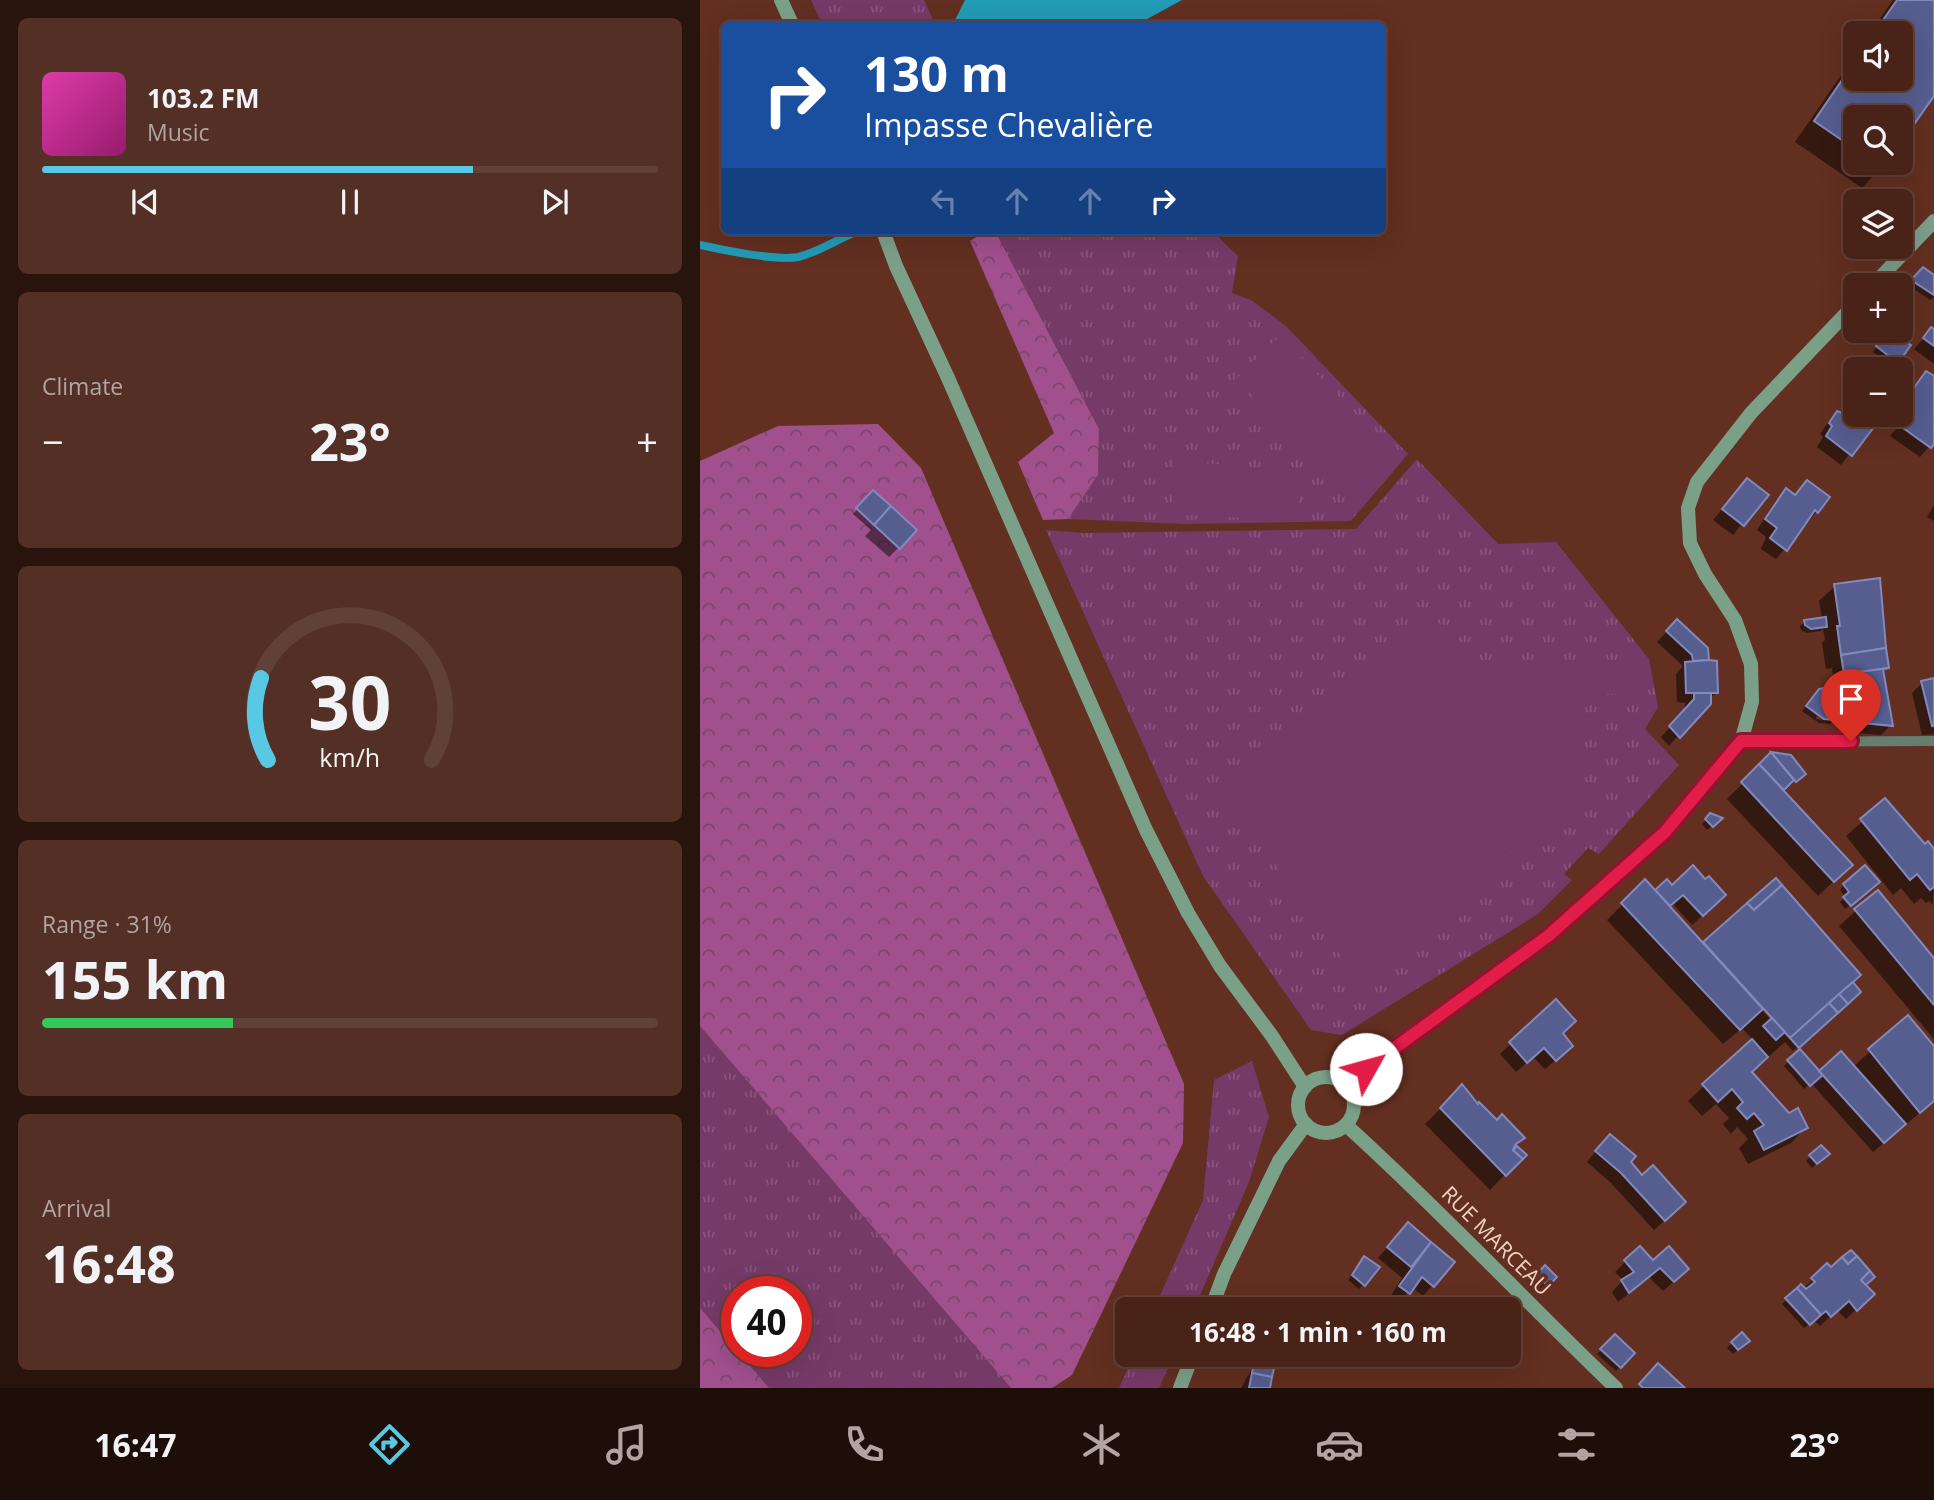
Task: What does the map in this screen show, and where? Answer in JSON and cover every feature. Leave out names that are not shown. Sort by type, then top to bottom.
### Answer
[{"type":"street","points":[[781,0],[791,21]]},
{"type":"street","points":[[1884,273],[1934,221]]},
{"type":"street","points":[[885,236],[1146,830],[1188,913],[1305,1087]]},
{"type":"street","points":[[1346,1085],[1385,1053],[1548,936],[1665,832],[1741,741],[1752,702],[1751,664],[1735,621],[1705,574],[1690,543],[1688,508],[1697,482],[1751,413],[1843,317]]},
{"type":"street","points":[[1321,1078],[1330,1078],[1346,1085],[1354,1101],[1354,1110],[1346,1125],[1339,1130],[1322,1133],[1306,1124],[1299,1110],[1299,1101],[1305,1087],[1321,1078]]},
{"type":"street","points":[[1215,1297],[1279,1161],[1306,1124]]},
{"type":"street","name":"RUE MARCEAU","points":[[1346,1125],[1399,1172],[1616,1388]]},
{"type":"street","points":[[1180,1388],[1188,1367]]},
{"type":"lane","points":[[1741,741],[1934,740]]},
{"type":"green space","points":[[811,0],[924,0],[934,21],[821,21]]},
{"type":"green space","points":[[980,235],[997,235],[1099,429],[1098,475],[1068,519],[1043,520],[1018,462],[1054,433],[970,241]]},
{"type":"green space","points":[[997,235],[1216,235],[1238,256],[1232,293],[1251,300],[1286,326],[1408,454],[1351,521],[1184,524],[1068,519],[1098,475],[1099,429]]},
{"type":"green space","points":[[1280,335],[1397,458],[1354,500],[1236,379]]},
{"type":"green space","points":[[878,424],[921,468],[1184,1084],[1183,1143],[1072,1375],[1052,1388],[1011,1388],[700,1026],[700,461],[778,426]]},
{"type":"green space","points":[[1417,459],[1498,544],[1556,542],[1649,659],[1658,707],[1645,729],[1679,765],[1599,854],[1588,848],[1564,874],[1572,880],[1538,914],[1342,1035],[1311,1030],[1203,876],[1046,530],[1084,533],[1356,529]]},
{"type":"green space","points":[[1174,460],[1299,472],[1299,521],[1172,514]]},
{"type":"green space","points":[[1438,622],[1479,664],[1649,659],[1648,698],[1591,692],[1579,717],[1577,797],[1360,983],[1217,783]]},
{"type":"green space","points":[[700,1026],[1011,1388],[700,1388]]},
{"type":"green space","points":[[1252,1061],[1269,1117],[1249,1182],[1199,1297],[1159,1297],[1203,1200],[1214,1080]]},
{"type":"green space","points":[[700,1308],[721,1332],[721,1367],[751,1367],[769,1388],[700,1388]]},
{"type":"green space","points":[[1129,1367],[1169,1367],[1159,1388],[1119,1388]]},
{"type":"water","points":[[965,0],[1182,0],[1144,21],[954,21]]},
{"type":"building","points":[[1897,0],[1934,0],[1934,96],[1913,126],[1913,105],[1843,105],[1843,141],[1814,121],[1843,79],[1843,91],[1913,91],[1913,21],[1882,21]]},
{"type":"building","points":[[1923,267],[1934,275],[1934,295],[1913,281]]},
{"type":"building","points":[[1931,327],[1934,329],[1934,346],[1923,338]]},
{"type":"building","points":[[1878,343],[1911,345],[1902,357],[1890,357],[1876,346]]},
{"type":"building","points":[[1926,371],[1934,376],[1934,444],[1931,448],[1902,427],[1913,427],[1913,389]]},
{"type":"building","points":[[1837,411],[1842,413],[1843,427],[1874,427],[1852,456],[1826,436],[1832,426],[1829,423]]},
{"type":"building","points":[[1747,478],[1769,495],[1744,526],[1722,509]]},
{"type":"building","points":[[1807,480],[1830,497],[1818,513],[1815,510],[1787,551],[1770,538],[1777,528],[1765,519],[1786,488],[1795,495]]},
{"type":"building","points":[[873,490],[891,506],[874,525],[856,508]]},
{"type":"building","points":[[891,506],[917,530],[900,549],[874,525]]},
{"type":"building","points":[[1880,578],[1886,648],[1841,655],[1834,584]]},
{"type":"building","points":[[1826,617],[1827,627],[1811,629],[1805,625],[1804,620]]},
{"type":"building","points":[[1677,619],[1708,648],[1709,660],[1693,661],[1692,655],[1666,631]]},
{"type":"building","points":[[1886,648],[1889,668],[1844,674],[1841,655]]},
{"type":"building","points":[[1717,661],[1718,693],[1686,693],[1685,662]]},
{"type":"building","points":[[1889,668],[1883,669],[1893,726],[1853,722],[1844,674]]},
{"type":"building","points":[[1934,678],[1934,726],[1932,726],[1921,681]]},
{"type":"building","points":[[1832,687],[1837,720],[1824,719],[1806,706],[1819,689]]},
{"type":"building","points":[[1694,693],[1711,693],[1711,704],[1680,738],[1669,726],[1694,699]]},
{"type":"building","points":[[1771,752],[1794,780],[1784,790],[1759,764]]},
{"type":"building","points":[[1771,752],[1791,755],[1806,774],[1796,782]]},
{"type":"building","points":[[1759,764],[1853,865],[1834,882],[1741,782]]},
{"type":"building","points":[[1885,798],[1925,844],[1928,841],[1934,849],[1934,887],[1930,890],[1917,874],[1910,880],[1860,819]]},
{"type":"building","points":[[1710,813],[1723,818],[1713,827],[1705,819]]},
{"type":"building","points":[[1693,865],[1705,879],[1709,876],[1726,895],[1703,916],[1683,895],[1670,906],[1655,890],[1667,879],[1672,885]]},
{"type":"building","points":[[1865,865],[1880,882],[1851,906],[1843,897],[1849,892],[1843,884]]},
{"type":"building","points":[[1776,878],[1782,885],[1754,910],[1747,903]]},
{"type":"building","points":[[1645,879],[1763,1009],[1740,1030],[1621,903]]},
{"type":"building","points":[[1782,885],[1861,975],[1790,1038],[1703,942],[1747,903],[1754,910]]},
{"type":"building","points":[[1878,890],[1934,958],[1934,1005],[1854,909]]},
{"type":"building","points":[[1853,982],[1861,992],[1848,1004],[1839,994]]},
{"type":"building","points":[[1839,994],[1848,1004],[1838,1013],[1829,1003]]},
{"type":"building","points":[[1556,999],[1576,1021],[1563,1033],[1573,1046],[1556,1061],[1544,1048],[1527,1063],[1509,1042]]},
{"type":"building","points":[[1829,1003],[1838,1013],[1799,1048],[1790,1038]]},
{"type":"building","points":[[1908,1015],[1934,1046],[1934,1101],[1920,1113],[1868,1049]]},
{"type":"building","points":[[1772,1018],[1785,1032],[1776,1040],[1763,1026]]},
{"type":"building","points":[[1752,1039],[1768,1057],[1752,1072],[1789,1113],[1798,1108],[1808,1128],[1764,1150],[1754,1131],[1764,1125],[1754,1113],[1747,1119],[1737,1108],[1743,1102],[1732,1089],[1718,1102],[1702,1084]]},
{"type":"building","points":[[1800,1049],[1823,1075],[1810,1086],[1787,1060]]},
{"type":"building","points":[[1841,1051],[1906,1124],[1884,1143],[1819,1071]]},
{"type":"building","points":[[1462,1084],[1478,1104],[1479,1102],[1497,1120],[1502,1114],[1525,1138],[1516,1144],[1513,1150],[1523,1159],[1506,1176],[1440,1108]]},
{"type":"building","points":[[1610,1134],[1636,1156],[1631,1162],[1642,1175],[1653,1165],[1686,1202],[1665,1221],[1621,1173],[1595,1151]]},
{"type":"building","points":[[1821,1145],[1830,1154],[1817,1164],[1809,1155]]},
{"type":"building","points":[[1517,1146],[1527,1155],[1523,1159],[1513,1150]]},
{"type":"building","points":[[1408,1222],[1431,1242],[1411,1267],[1387,1247]]},
{"type":"building","points":[[1431,1242],[1455,1262],[1434,1287],[1422,1277],[1410,1294],[1399,1286]]},
{"type":"building","points":[[1640,1246],[1653,1260],[1669,1246],[1689,1269],[1674,1282],[1660,1268],[1629,1293],[1621,1280],[1634,1272],[1624,1260]]},
{"type":"building","points":[[1851,1250],[1857,1256],[1848,1264],[1842,1257]]},
{"type":"building","points":[[1364,1256],[1380,1267],[1365,1286],[1352,1275]]},
{"type":"building","points":[[1857,1256],[1870,1271],[1861,1280],[1875,1294],[1857,1311],[1849,1301],[1831,1317],[1826,1311],[1821,1315],[1797,1288],[1801,1284],[1806,1289],[1815,1282],[1811,1278],[1827,1263],[1831,1267],[1842,1257],[1848,1264]]},
{"type":"building","points":[[1545,1265],[1557,1277],[1548,1287],[1537,1274]]},
{"type":"building","points":[[1870,1271],[1875,1277],[1866,1285],[1861,1280]]},
{"type":"building","points":[[1797,1288],[1821,1315],[1810,1325],[1785,1298]]},
{"type":"building","points":[[1742,1332],[1750,1341],[1738,1350],[1731,1342]]},
{"type":"building","points":[[1615,1334],[1635,1353],[1621,1368],[1600,1349]]},
{"type":"building","points":[[1658,1363],[1685,1388],[1643,1388],[1639,1384]]},
{"type":"building","points":[[1253,1367],[1274,1368],[1272,1377],[1252,1373]]},
{"type":"building","points":[[1252,1373],[1272,1377],[1270,1388],[1249,1388]]},
{"type":"waterway","points":[[700,245],[789,258],[814,252],[849,235]]},
{"type":"route","points":[[1366,1069],[1548,936],[1665,832],[1741,741],[1851,741]]}]
